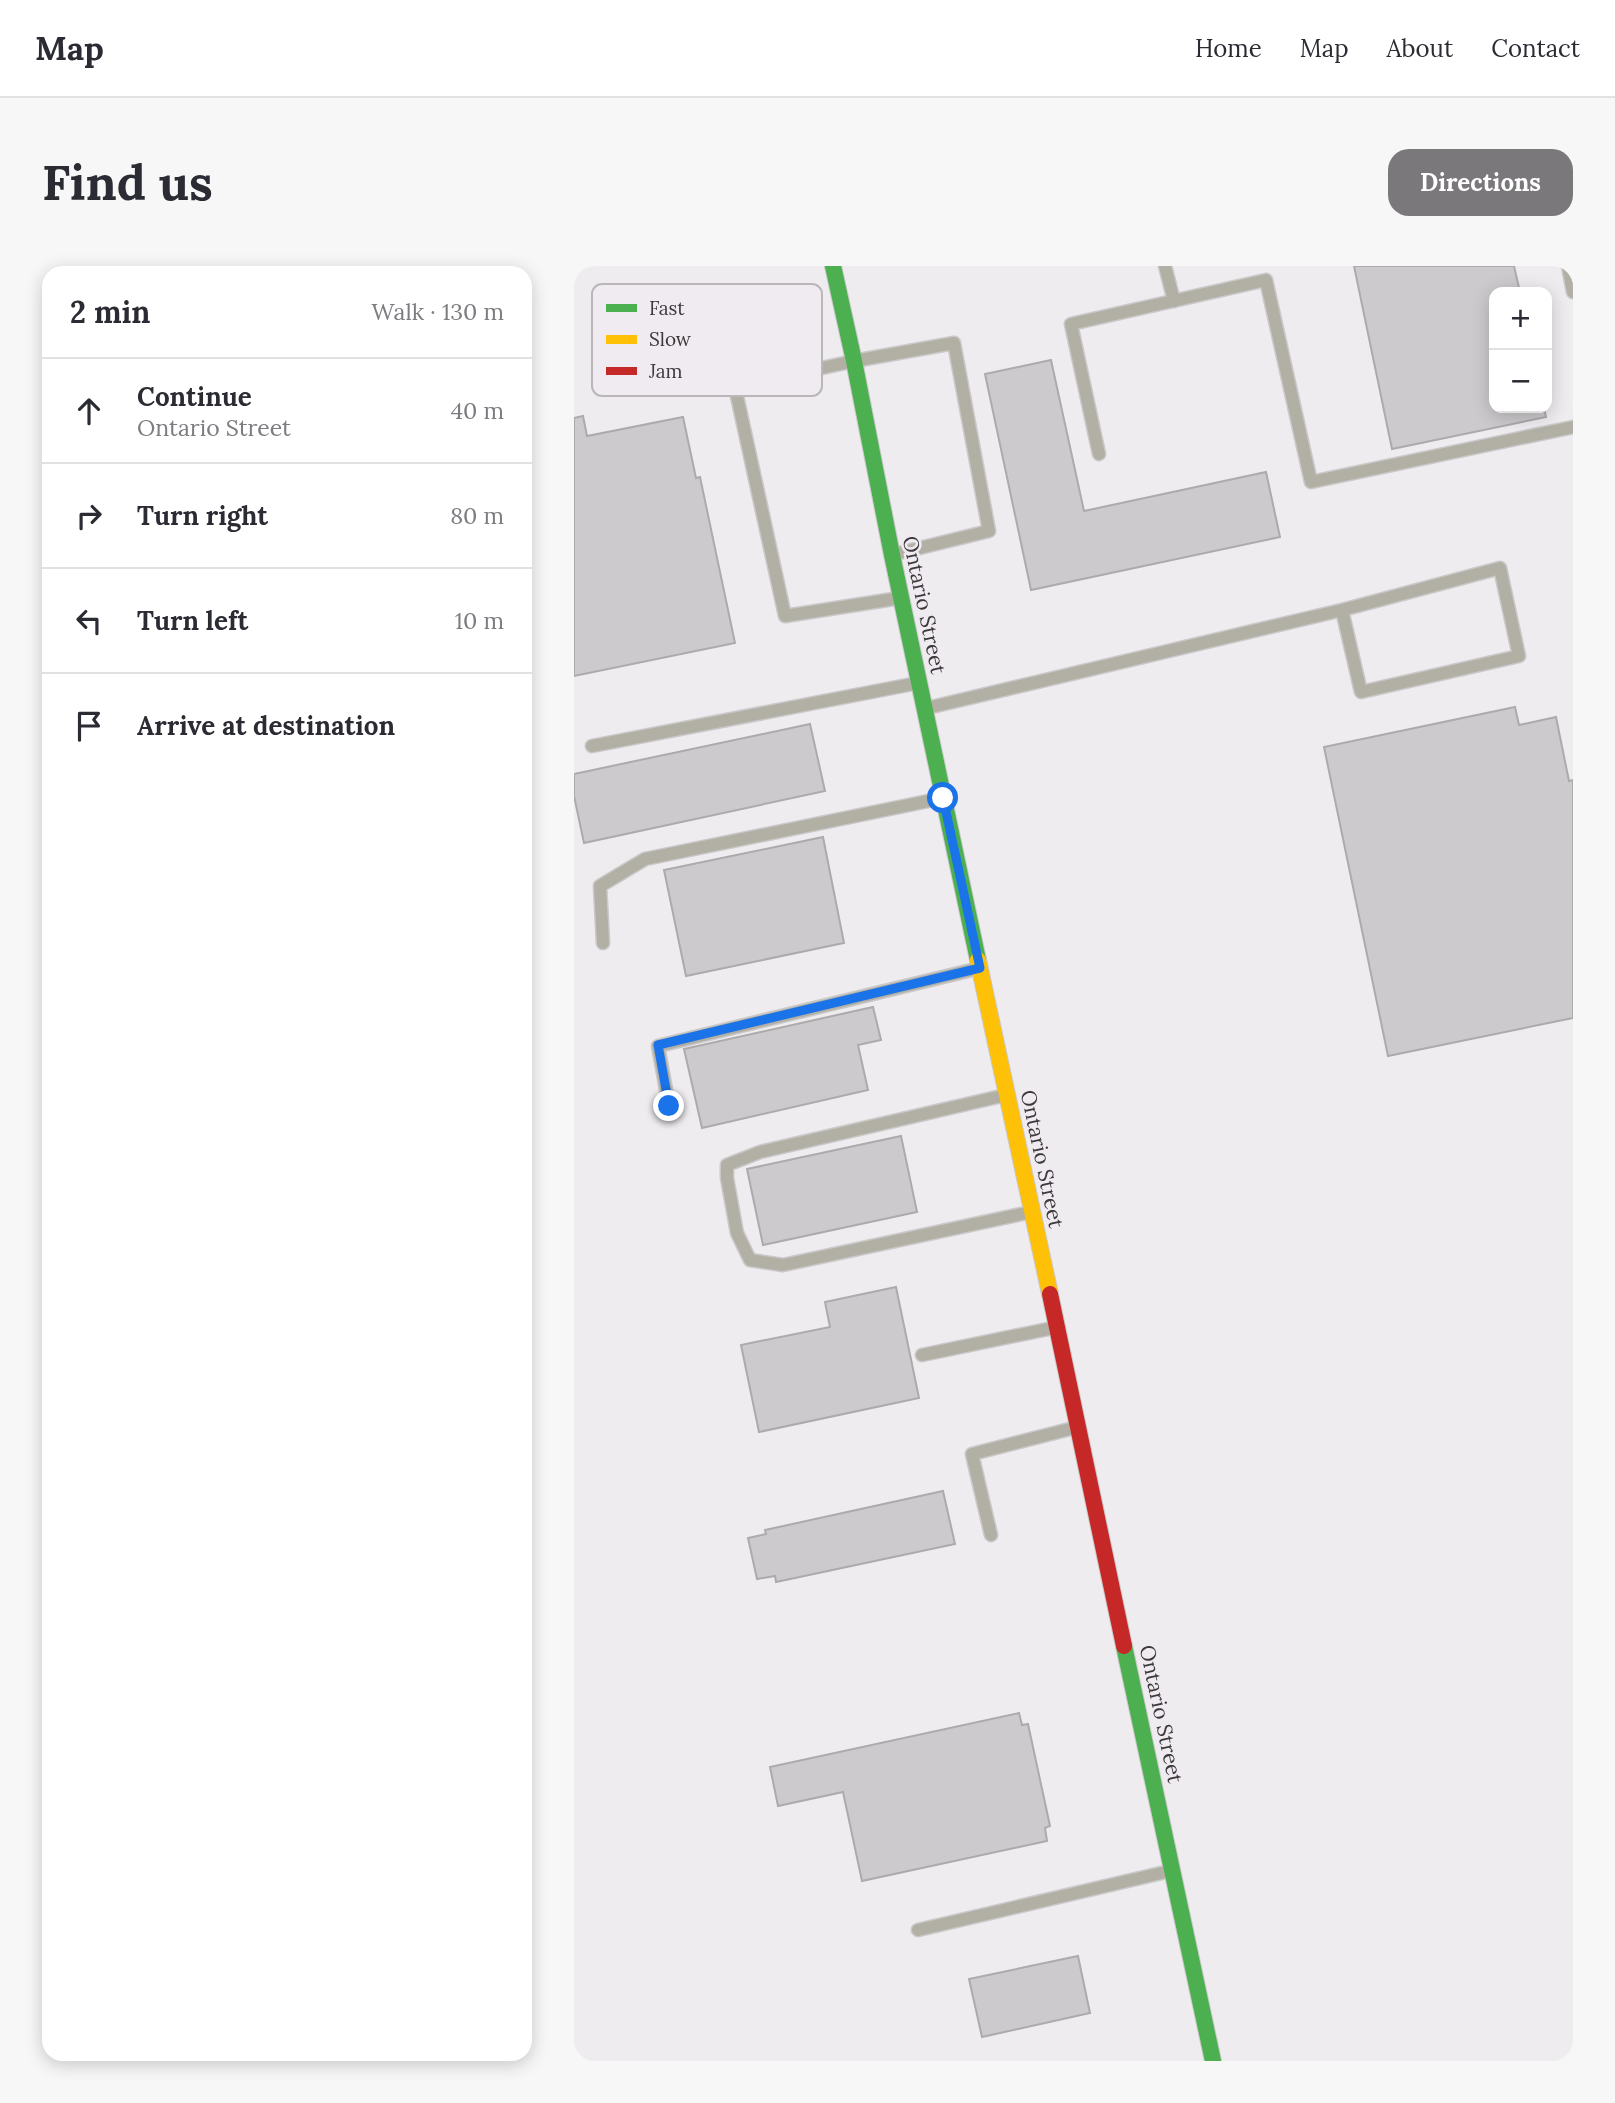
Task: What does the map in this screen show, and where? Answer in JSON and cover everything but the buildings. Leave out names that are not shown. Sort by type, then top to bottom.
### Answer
[{"type":"street","name":"Ontario Street","points":[[833,266],[943,798],[1213,2061]]},
{"type":"lane","points":[[1165,266],[1174,301]]},
{"type":"lane","points":[[1568,266],[1573,292]]},
{"type":"lane","points":[[1099,454],[1071,324],[1266,280],[1311,482],[1573,427]]},
{"type":"lane","points":[[822,368],[954,343],[989,531],[892,555]]},
{"type":"lane","points":[[736,396],[785,615],[901,598]]},
{"type":"lane","points":[[924,708],[1342,610],[1500,568],[1519,656],[1361,692],[1342,610]]},
{"type":"lane","points":[[592,746],[919,683]]},
{"type":"lane","points":[[603,943],[600,886],[645,859],[943,798]]},
{"type":"lane","points":[[669,1106],[658,1045],[980,968]]},
{"type":"lane","points":[[1007,1095],[760,1153],[727,1165],[737,1233],[750,1260],[783,1265],[1032,1212]]},
{"type":"lane","points":[[922,1355],[1057,1327]]},
{"type":"lane","points":[[991,1535],[972,1454],[1078,1427]]},
{"type":"lane","points":[[918,1930],[1173,1870]]},
{"type":"traffic: fast","points":[[833,266],[978,960]]},
{"type":"traffic: fast","points":[[1124,1646],[1213,2061]]},
{"type":"traffic: slow","points":[[978,960],[1050,1294]]},
{"type":"traffic: jam","points":[[1050,1294],[1124,1646]]},
{"type":"route","points":[[669,1106],[658,1045],[980,968],[943,798]]}]
